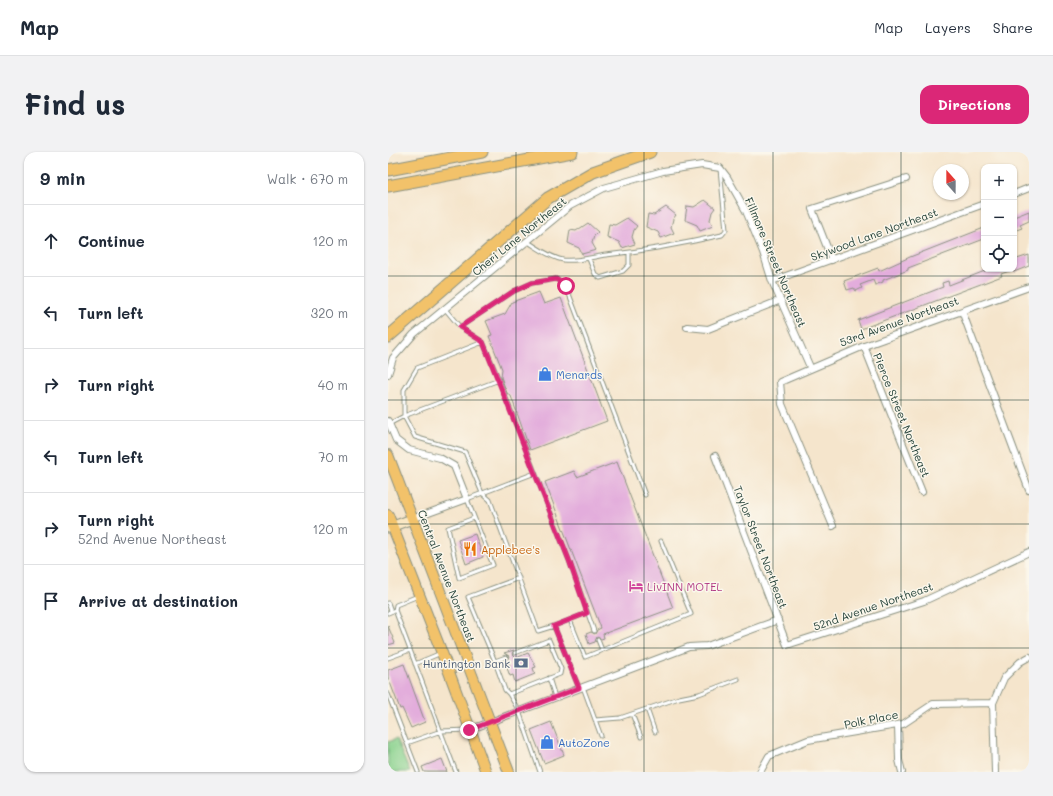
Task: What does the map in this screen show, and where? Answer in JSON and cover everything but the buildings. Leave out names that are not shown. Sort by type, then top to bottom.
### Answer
[{"type":"highway","points":[[388,170],[482,152]]},
{"type":"highway","points":[[388,187],[572,152]]},
{"type":"highway","points":[[388,337],[548,198],[593,172],[650,152]]},
{"type":"main road","name":"Central Avenue Northeast","points":[[388,455],[491,720],[509,772]]},
{"type":"main road","points":[[388,515],[390,527],[442,653],[469,730],[486,772]]},
{"type":"street","name":"Cheri Lane Northeast","points":[[388,374],[393,358],[414,334],[570,206],[604,188],[663,171],[702,165],[720,168]]},
{"type":"street","name":"Fillmore Street Northeast","points":[[720,168],[746,210],[763,252],[772,282],[810,368]]},
{"type":"street","points":[[832,260],[812,209],[906,179]]},
{"type":"street","points":[[1017,193],[1029,188]]},
{"type":"street","name":"Skywood Lane Northeast","points":[[772,282],[981,205]]},
{"type":"street","name":"53rd Avenue Northeast","points":[[833,526],[782,404],[780,382],[864,346],[1029,287]]},
{"type":"street","points":[[687,327],[708,329],[781,300]]},
{"type":"street","points":[[962,311],[1029,490]]},
{"type":"street","name":"Pierce Street Northeast","points":[[864,346],[922,492]]},
{"type":"street","points":[[389,422],[396,440],[409,450],[440,458],[454,466],[467,499],[390,527]]},
{"type":"street","name":"Taylor Street Northeast","points":[[715,456],[787,645]]},
{"type":"street","name":"52nd Avenue Northeast","points":[[787,645],[924,601],[1029,552]]},
{"type":"street","points":[[469,730],[491,720],[689,647],[707,646],[778,620]]},
{"type":"street","points":[[995,772],[993,703],[1004,678],[1020,662],[1029,657]]},
{"type":"street","name":"Polk Place","points":[[760,772],[769,756],[808,740],[903,724],[933,704],[993,703]]},
{"type":"street","points":[[898,725],[899,760],[902,772]]},
{"type":"lane","points":[[527,241],[544,252],[562,260],[589,259],[629,253],[722,235],[726,230],[720,168]]},
{"type":"lane","points":[[589,259],[595,274],[600,278],[623,271],[629,264],[629,253]]},
{"type":"lane","points":[[460,327],[514,291],[532,283],[556,279],[566,286],[645,495]]},
{"type":"lane","points":[[445,309],[460,327],[483,342],[569,560],[594,630]]},
{"type":"lane","points":[[483,342],[417,368],[404,390],[404,416],[415,437],[464,452],[482,493],[490,500],[538,631],[587,613]]},
{"type":"lane","points":[[389,422],[499,380]]},
{"type":"lane","points":[[474,518],[448,528],[460,578],[493,565],[467,499],[535,473]]},
{"type":"lane","points":[[570,620],[585,657],[691,614],[661,541]]},
{"type":"lane","points":[[519,578],[468,597],[495,661],[505,690],[519,710],[540,772]]},
{"type":"lane","points":[[391,611],[396,605],[419,595]]},
{"type":"lane","points":[[388,603],[410,650],[456,772]]},
{"type":"lane","points":[[554,626],[601,736]]},
{"type":"lane","points":[[509,694],[560,674],[561,669],[549,640],[515,653]]},
{"type":"lane","points":[[598,640],[602,650]]},
{"type":"lane","points":[[388,658],[410,650]]},
{"type":"lane","points":[[415,664],[442,653]]},
{"type":"lane","points":[[495,661],[506,657]]},
{"type":"lane","points":[[549,678],[555,697]]},
{"type":"lane","points":[[595,720],[620,718],[678,698],[699,694],[738,679]]},
{"type":"lane","points":[[388,694],[418,772]]},
{"type":"lane","points":[[388,707],[392,705]]},
{"type":"lane","points":[[647,709],[655,732]]},
{"type":"lane","points":[[632,714],[640,737]]},
{"type":"lane","points":[[407,743],[441,731],[469,730]]},
{"type":"green space","points":[[396,739],[410,772],[388,772],[388,742]]},
{"type":"place","name":"Menards","points":[[545,374]]},
{"type":"place","name":"Applebee's","points":[[470,549]]},
{"type":"place","name":"LivINN MOTEL","points":[[636,586]]},
{"type":"place","name":"Huntington Bank","points":[[521,663]]},
{"type":"place","name":"AutoZone","points":[[547,742]]},
{"type":"route","points":[[469,730],[491,720],[579,688],[554,626],[587,613],[569,560],[483,342],[460,327],[514,291],[532,283],[556,279],[566,286]]}]
